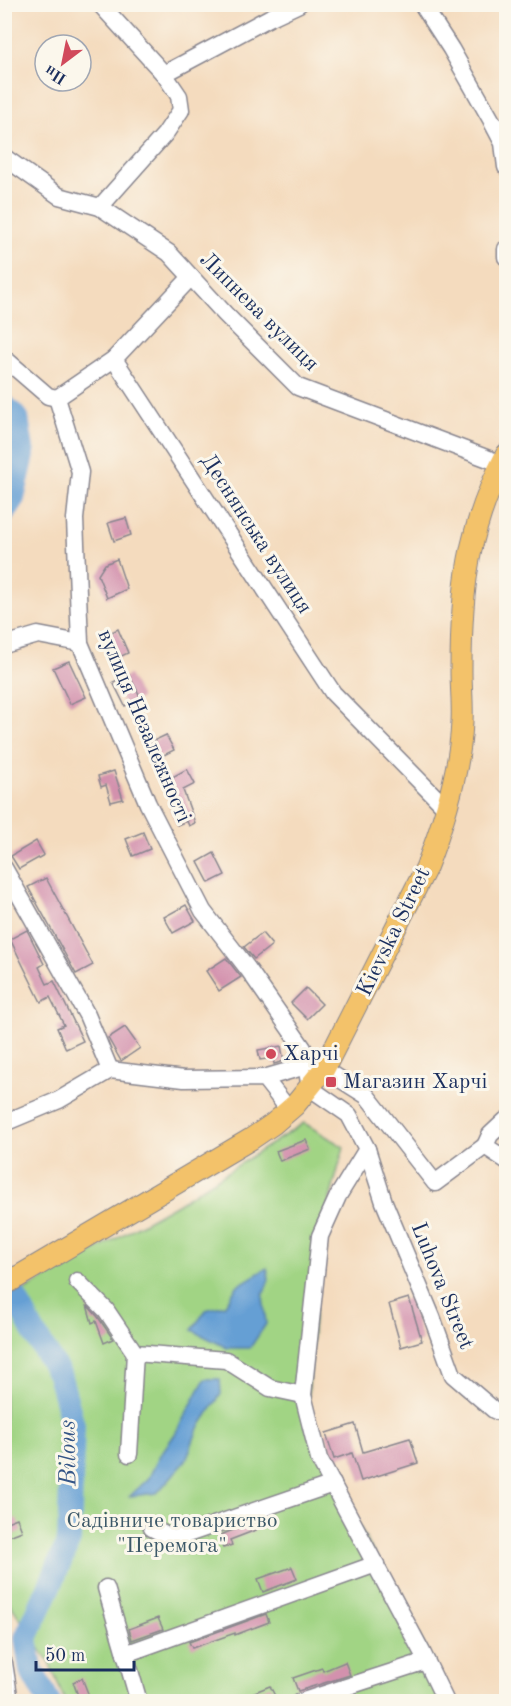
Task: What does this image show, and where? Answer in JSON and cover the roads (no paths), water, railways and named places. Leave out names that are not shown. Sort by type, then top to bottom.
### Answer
[{"type":"main road","name":"Kievska Street","points":[[4,1285],[251,1139],[289,1110],[310,1088],[315,1068],[426,868],[438,838],[459,752],[462,721],[463,610],[469,550],[491,482],[505,457]]},
{"type":"street","points":[[100,4],[164,74],[179,96],[181,110],[165,134],[100,207]]},
{"type":"street","points":[[164,74],[299,4]]},
{"type":"street","points":[[421,6],[451,49],[500,128],[507,167]]},
{"type":"street","name":"Липнева вулиця","points":[[4,157],[59,196],[100,207],[169,253],[298,387],[505,457]]},
{"type":"street","points":[[507,249],[507,257]]},
{"type":"street","points":[[4,358],[48,396],[57,398],[114,359],[191,277]]},
{"type":"street","name":"Деснянська вулиця","points":[[114,359],[333,693],[446,808]]},
{"type":"street","name":"вулиця Незалежності","points":[[57,398],[80,472],[75,519],[80,644],[148,804],[203,911],[248,969],[315,1068]]},
{"type":"street","points":[[4,645],[38,635],[80,644]]},
{"type":"street","points":[[4,868],[87,1015],[110,1070]]},
{"type":"street","points":[[4,1123],[59,1100],[110,1070],[184,1079],[264,1078],[315,1068],[367,1096],[435,1183],[485,1146],[490,1135],[507,1120]]},
{"type":"street","points":[[264,1078],[289,1110]]},
{"type":"street","name":"Luhova Street","points":[[310,1088],[349,1115],[368,1149],[384,1202],[453,1374],[494,1410],[507,1415]]},
{"type":"street","points":[[485,1146],[507,1160]]},
{"type":"street","points":[[368,1149],[338,1196],[320,1236],[303,1395],[319,1459],[446,1701]]},
{"type":"street","points":[[77,1281],[106,1310],[135,1353],[129,1454]]},
{"type":"street","points":[[135,1353],[226,1360],[270,1388],[303,1395]]},
{"type":"street","points":[[152,1528],[173,1539],[333,1484]]},
{"type":"street","points":[[125,1654],[375,1564]]},
{"type":"street","points":[[106,1588],[139,1701]]},
{"type":"street","points":[[300,1701],[426,1661]]},
{"type":"street","points":[[4,1663],[10,1701]]},
{"type":"water","points":[[267,1268],[269,1279],[263,1296],[266,1324],[250,1348],[227,1348],[192,1330],[206,1310],[225,1305],[237,1286]]},
{"type":"water","points":[[205,1379],[220,1379],[221,1394],[197,1431],[186,1460],[157,1493],[130,1496],[149,1478],[158,1458],[175,1434]]},
{"type":"waterway","name":"Bilous","points":[[4,406],[17,418],[23,455],[13,498],[4,512]]},
{"type":"waterway","name":"Bilous","points":[[4,1277],[59,1374],[73,1425],[69,1540],[26,1638],[31,1670],[49,1702]]},
{"type":"place","name":"Харчі","points":[[271,1054]]},
{"type":"place","name":"Магазин Харчі","points":[[331,1082]]},
{"type":"park label","name":"Садівниче товариство \"Перемога\"","points":[[172,1534]]}]
